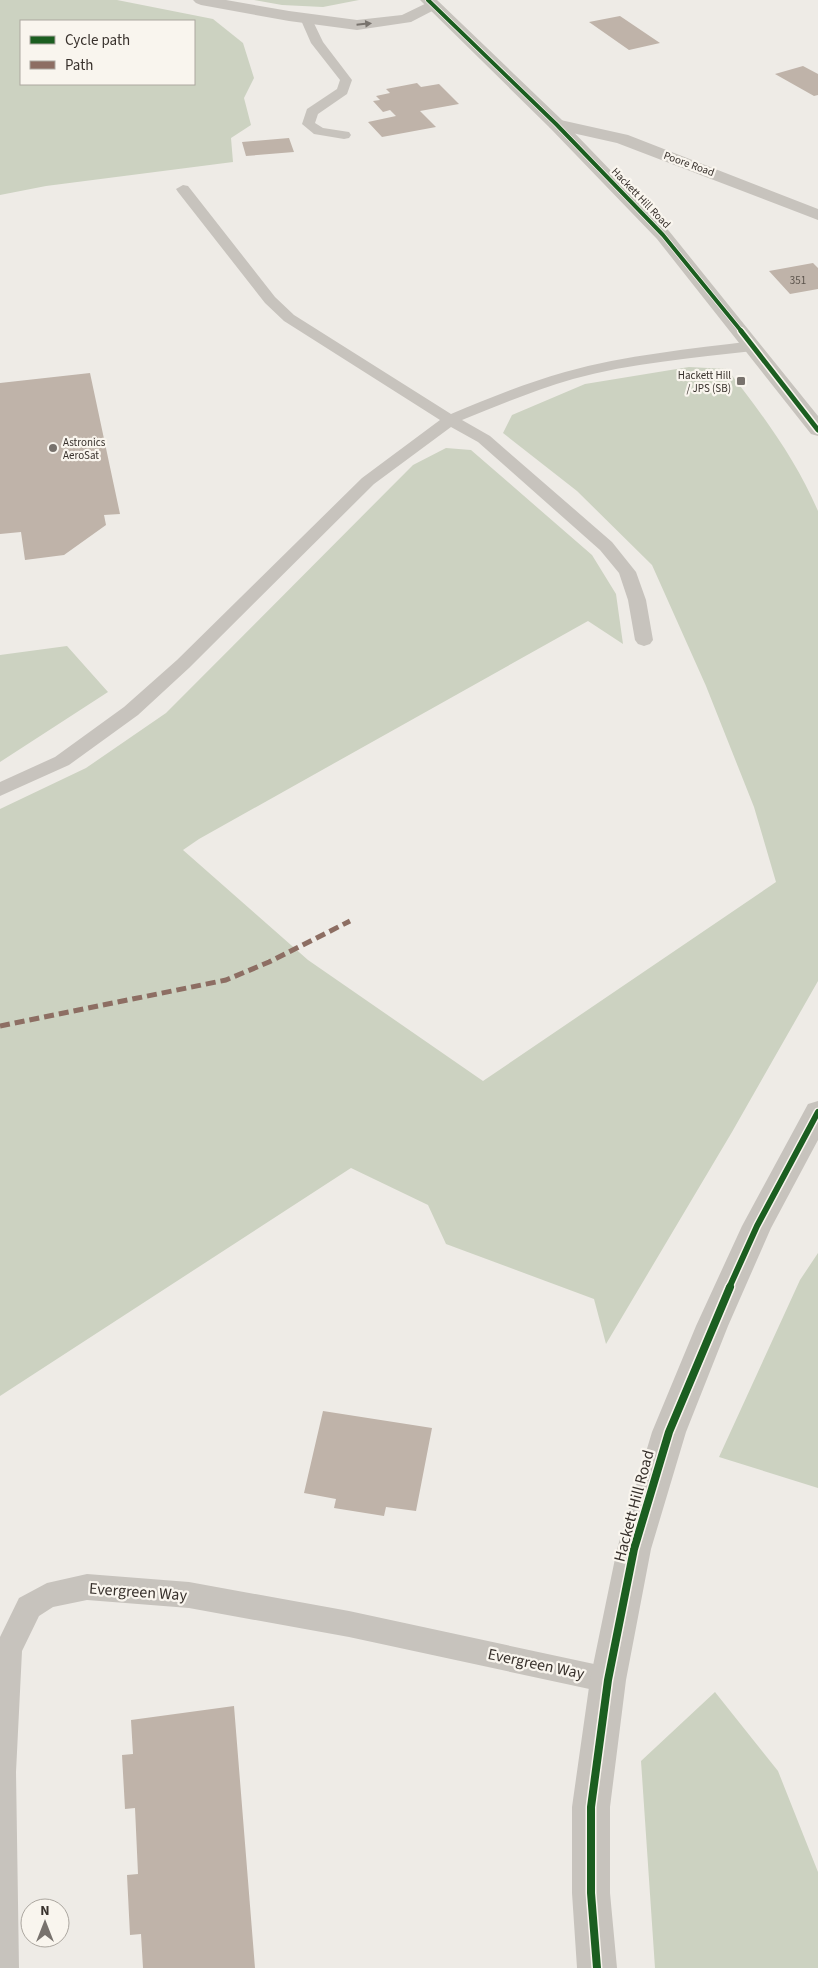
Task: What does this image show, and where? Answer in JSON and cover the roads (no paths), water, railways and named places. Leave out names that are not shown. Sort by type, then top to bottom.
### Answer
[{"type":"street","points":[[201,0],[357,25],[406,19],[430,3]]},
{"type":"street","points":[[397,4],[430,3]]},
{"type":"street","name":"Hackett Hill Road","points":[[430,3],[556,124],[663,235],[818,430]]},
{"type":"street","points":[[314,19],[363,9]]},
{"type":"street","name":"Poore Road","points":[[556,124],[622,139],[818,215]]},
{"type":"street","name":"Hackett Hill Road","points":[[597,1968],[591,1893],[591,1807],[608,1680],[634,1549],[669,1432],[712,1326],[757,1226],[818,1112]]},
{"type":"lane","points":[[314,19],[317,43],[346,80],[343,91],[312,112],[308,124],[319,131],[344,135]]},
{"type":"lane","points":[[183,188],[270,300],[289,318],[450,420],[484,439],[606,546],[627,572],[638,600],[644,640]]},
{"type":"lane","points":[[0,790],[62,761],[131,711],[183,664],[368,481],[450,420],[515,394],[570,375],[641,360],[753,346]]},
{"type":"lane","name":"Evergreen Way","points":[[4,1968],[2,1772],[8,1650],[29,1608],[47,1596],[87,1587],[189,1595],[349,1624],[608,1680]]},
{"type":"place","name":"Hackett Hill / JPS (SB)","points":[[741,381]]},
{"type":"place","name":"Astronics AeroSat","points":[[53,448]]}]
